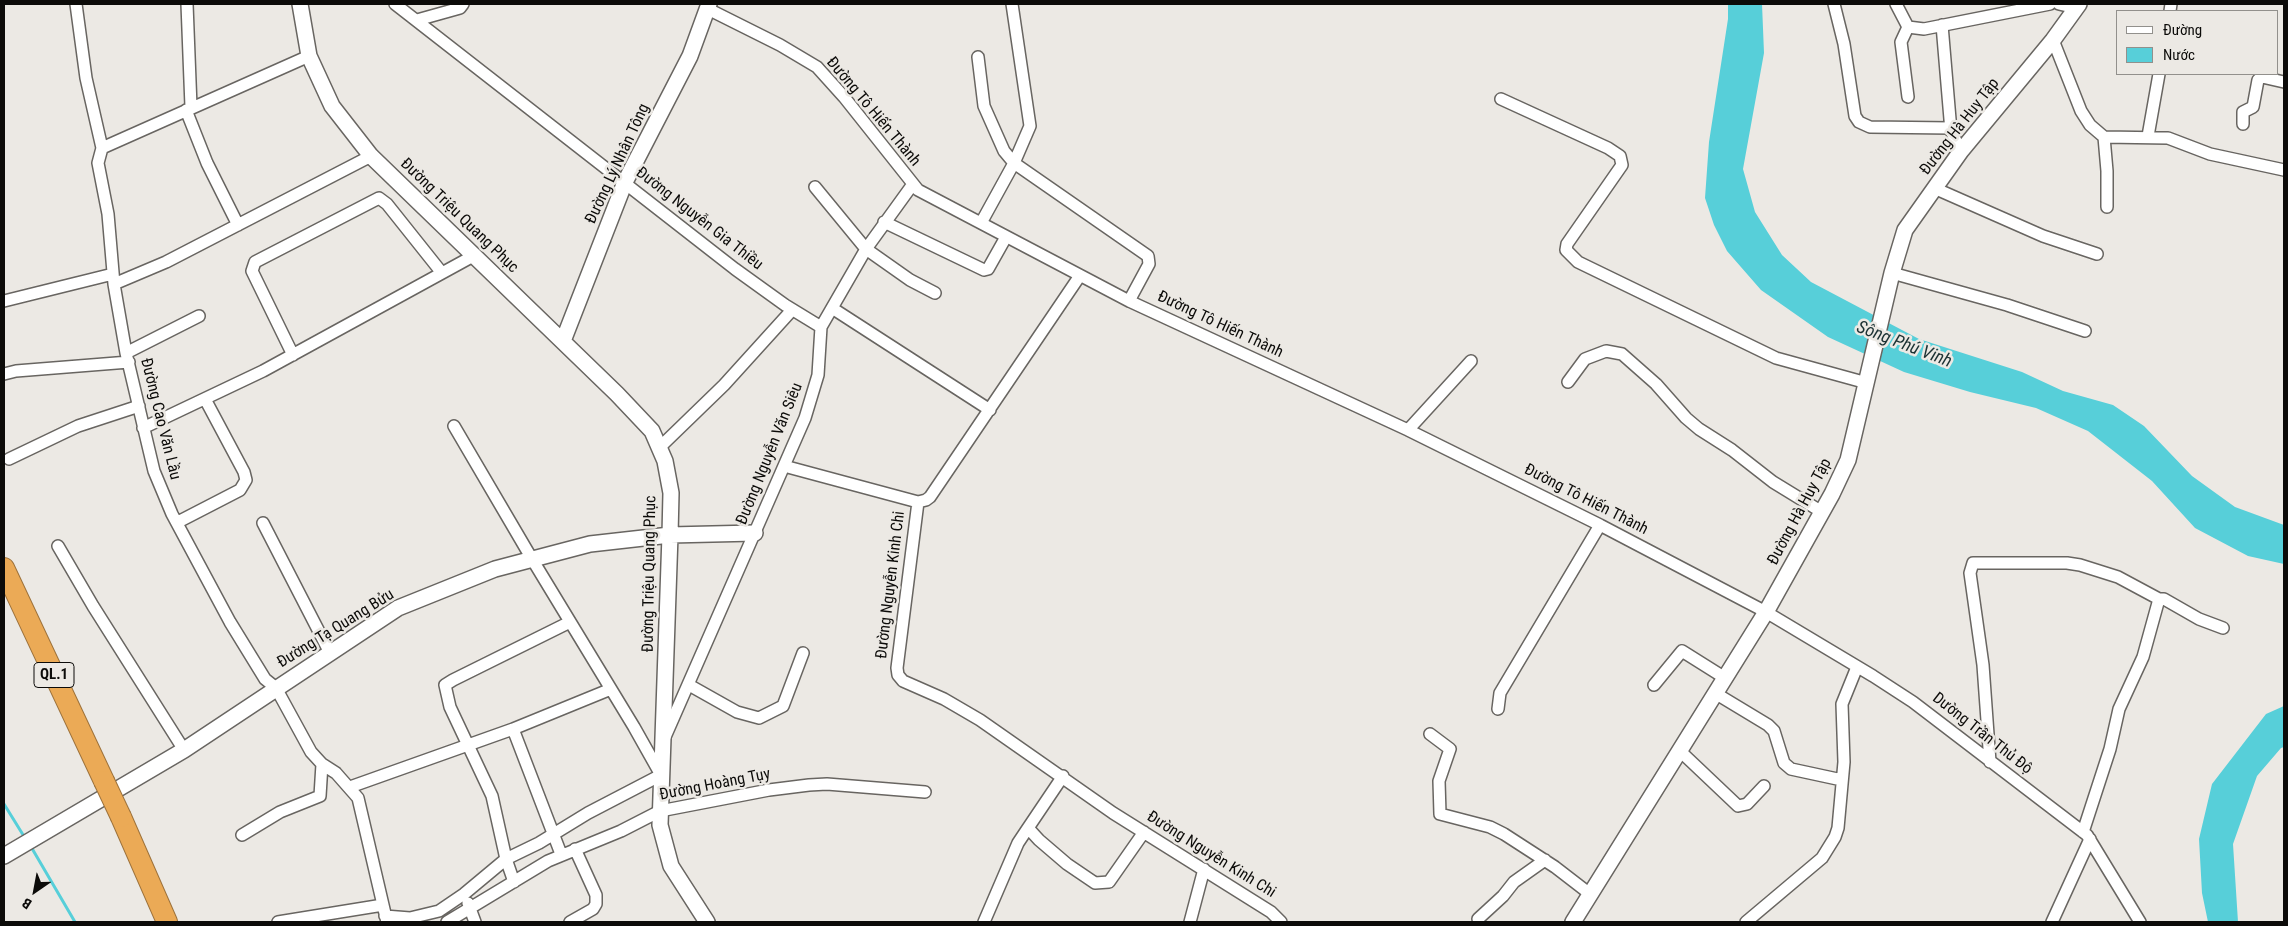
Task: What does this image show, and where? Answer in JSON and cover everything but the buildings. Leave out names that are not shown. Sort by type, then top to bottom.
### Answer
[{"type":"highway","name":"QL.1","points":[[4,568],[121,816],[167,922]]},
{"type":"street","name":"Đường Cao Văn Lầu","points":[[76,4],[86,78],[102,148],[98,163],[108,214],[114,279],[128,358],[154,471],[172,514],[178,522],[230,622],[265,680],[276,688],[312,752],[322,764],[336,773],[358,798],[385,914]]},
{"type":"street","points":[[187,4],[188,109],[207,163],[238,224]]},
{"type":"street","name":"Đường Triệu Quang Phục","points":[[300,4],[309,56],[332,106],[371,156],[563,341],[652,431],[665,461],[671,493],[660,825],[671,866],[707,922]]},
{"type":"street","name":"Đường Nguyễn Gia Thiều","points":[[395,4],[735,269],[792,310],[821,327]]},
{"type":"street","points":[[417,20],[460,8],[463,4]]},
{"type":"street","points":[[981,223],[1027,136],[1030,120],[1012,4]]},
{"type":"street","points":[[1834,4],[1844,44],[1855,116],[1859,122],[1870,127],[1951,128]]},
{"type":"street","points":[[1896,4],[1908,26]]},
{"type":"street","points":[[1908,26],[1924,29],[2050,4]]},
{"type":"street","points":[[2059,4],[2077,6]]},
{"type":"street","name":"Đường Lý Nhân Tông","points":[[563,341],[625,182],[690,56],[707,6]]},
{"type":"street","name":"Đường Tô Hiến Thành","points":[[707,6],[817,67],[844,97],[918,190],[1080,277],[1408,430],[1600,525],[1766,612]]},
{"type":"street","name":"Đường Hà Huy Tập","points":[[1573,922],[1766,612],[1822,512],[1848,460],[1892,273],[1905,230],[1961,151],[2054,40],[2077,6]]},
{"type":"street","points":[[1942,25],[1951,128],[1961,151]]},
{"type":"street","points":[[1908,26],[1901,42],[1908,97]]},
{"type":"street","points":[[2054,40],[2081,111],[2090,125],[2104,137],[2148,136],[2168,138],[2210,154],[2284,170]]},
{"type":"street","points":[[102,148],[309,56]]},
{"type":"street","points":[[978,57],[984,106],[996,138],[1004,152],[1014,162],[1148,256],[1149,264],[1129,301]]},
{"type":"street","points":[[2148,136],[2159,75]]},
{"type":"street","points":[[2243,124],[2243,112],[2252,107],[2258,80],[2262,77],[2284,82]]},
{"type":"street","points":[[1501,99],[1608,148],[1620,156],[1622,166],[1567,244],[1566,250],[1578,262],[1776,358],[1867,383]]},
{"type":"street","points":[[2104,137],[2107,171],[2107,207]]},
{"type":"street","points":[[4,302],[114,279],[166,262],[371,156]]},
{"type":"street","name":"Đường Nguyễn Văn Siêu","points":[[662,744],[805,418],[818,375],[821,327],[866,249],[913,184]]},
{"type":"street","points":[[815,188],[866,249],[910,280],[935,293]]},
{"type":"street","points":[[1934,188],[2043,236],[2097,254]]},
{"type":"street","points":[[293,355],[252,271],[255,262],[378,198],[387,204],[442,273]]},
{"type":"street","points":[[884,222],[984,270],[988,269],[1006,237]]},
{"type":"street","points":[[143,428],[293,355],[475,255]]},
{"type":"street","points":[[1892,273],[2007,305],[2085,331]]},
{"type":"street","name":"Đường Nguyễn Kinh Chi","points":[[1080,277],[930,497],[918,502],[898,675],[902,681],[944,698],[980,720],[1089,796],[1271,912],[1281,922]]},
{"type":"street","points":[[832,308],[990,410]]},
{"type":"street","points":[[659,448],[724,385],[792,310]]},
{"type":"street","points":[[4,374],[128,358],[199,316]]},
{"type":"street","points":[[1568,382],[1585,359],[1606,351],[1622,354],[1656,384],[1699,429],[1732,450],[1773,482],[1822,512]]},
{"type":"street","points":[[1408,430],[1470,361]]},
{"type":"street","points":[[178,522],[245,486],[244,472],[205,399]]},
{"type":"street","points":[[9,458],[78,426],[139,406]]},
{"type":"street","points":[[278,922],[385,914],[410,918],[439,911],[464,894],[506,859],[661,775],[454,426]]},
{"type":"street","points":[[784,466],[918,502]]},
{"type":"street","points":[[263,523],[330,653]]},
{"type":"street","points":[[1498,709],[1500,692],[1600,525]]},
{"type":"street","name":"Đường Tạ Quang Bửu","points":[[9,852],[184,750],[398,608],[495,569],[590,544],[670,535],[756,533]]},
{"type":"street","points":[[58,546],[93,606],[184,750]]},
{"type":"street","points":[[1990,762],[1984,664],[1970,573],[1973,563],[2067,563],[2080,565],[2118,577],[2159,599],[2164,599],[2199,619],[2223,628]]},
{"type":"street","points":[[2052,922],[2087,835],[2119,709],[2143,657],[2159,599]]},
{"type":"street","name":"Dường Trần Thủ Độ","points":[[1766,612],[1913,702],[2087,835],[2140,922]]},
{"type":"street","points":[[514,882],[506,859],[492,796],[450,708],[445,686],[453,680],[570,622]]},
{"type":"street","points":[[1654,685],[1682,651],[1725,678]]},
{"type":"street","points":[[689,686],[737,712],[759,718],[783,706],[803,654]]},
{"type":"street","points":[[1746,922],[1822,858],[1832,845],[1838,828],[1844,762],[1842,704],[1857,667]]},
{"type":"street","points":[[350,787],[513,729],[611,689]]},
{"type":"street","points":[[1715,693],[1768,725],[1774,732],[1784,762],[1791,769],[1842,780]]},
{"type":"street","points":[[513,729],[562,854]]},
{"type":"street","points":[[1430,734],[1450,749],[1439,781],[1440,814],[1497,830],[1545,860],[1590,894]]},
{"type":"street","points":[[1680,751],[1738,806],[1744,806],[1764,786]]},
{"type":"street","points":[[242,835],[280,812],[320,796],[322,764]]},
{"type":"street","points":[[984,922],[1018,843],[1062,776]]},
{"type":"street","name":"Đường Hoàng Tụy","points":[[447,922],[562,854],[621,831],[660,811],[754,793],[809,785],[827,784],[925,792]]},
{"type":"street","points":[[1028,828],[1067,864],[1095,883],[1100,884],[1109,882],[1112,879],[1144,832]]},
{"type":"street","points":[[570,922],[593,908],[596,904],[596,895],[575,849]]},
{"type":"street","points":[[1478,919],[1503,896],[1514,882],[1545,860]]},
{"type":"street","points":[[1190,922],[1204,869]]},
{"type":"street","points":[[464,894],[475,922]]},
{"type":"water","name":"Sông Phú Vinh","points":[[1728,4],[1762,4],[1764,53],[1743,169],[1755,212],[1782,255],[1811,282],[1919,339],[2022,372],[2063,391],[2113,405],[2144,426],[2192,476],[2235,507],[2284,525],[2284,564],[2248,556],[2195,528],[2152,481],[2088,431],[2036,408],[1970,392],[1904,372],[1828,337],[1761,290],[1727,251],[1714,225],[1705,198],[1709,142],[1728,19]]},
{"type":"water","points":[[2284,706],[2284,747],[2281,748],[2257,776],[2233,844],[2238,922],[2208,922],[2202,893],[2199,839],[2212,784],[2266,714]]},
{"type":"waterway","points":[[4,804],[25,838]]},
{"type":"waterway","points":[[30,845],[75,922]]}]
